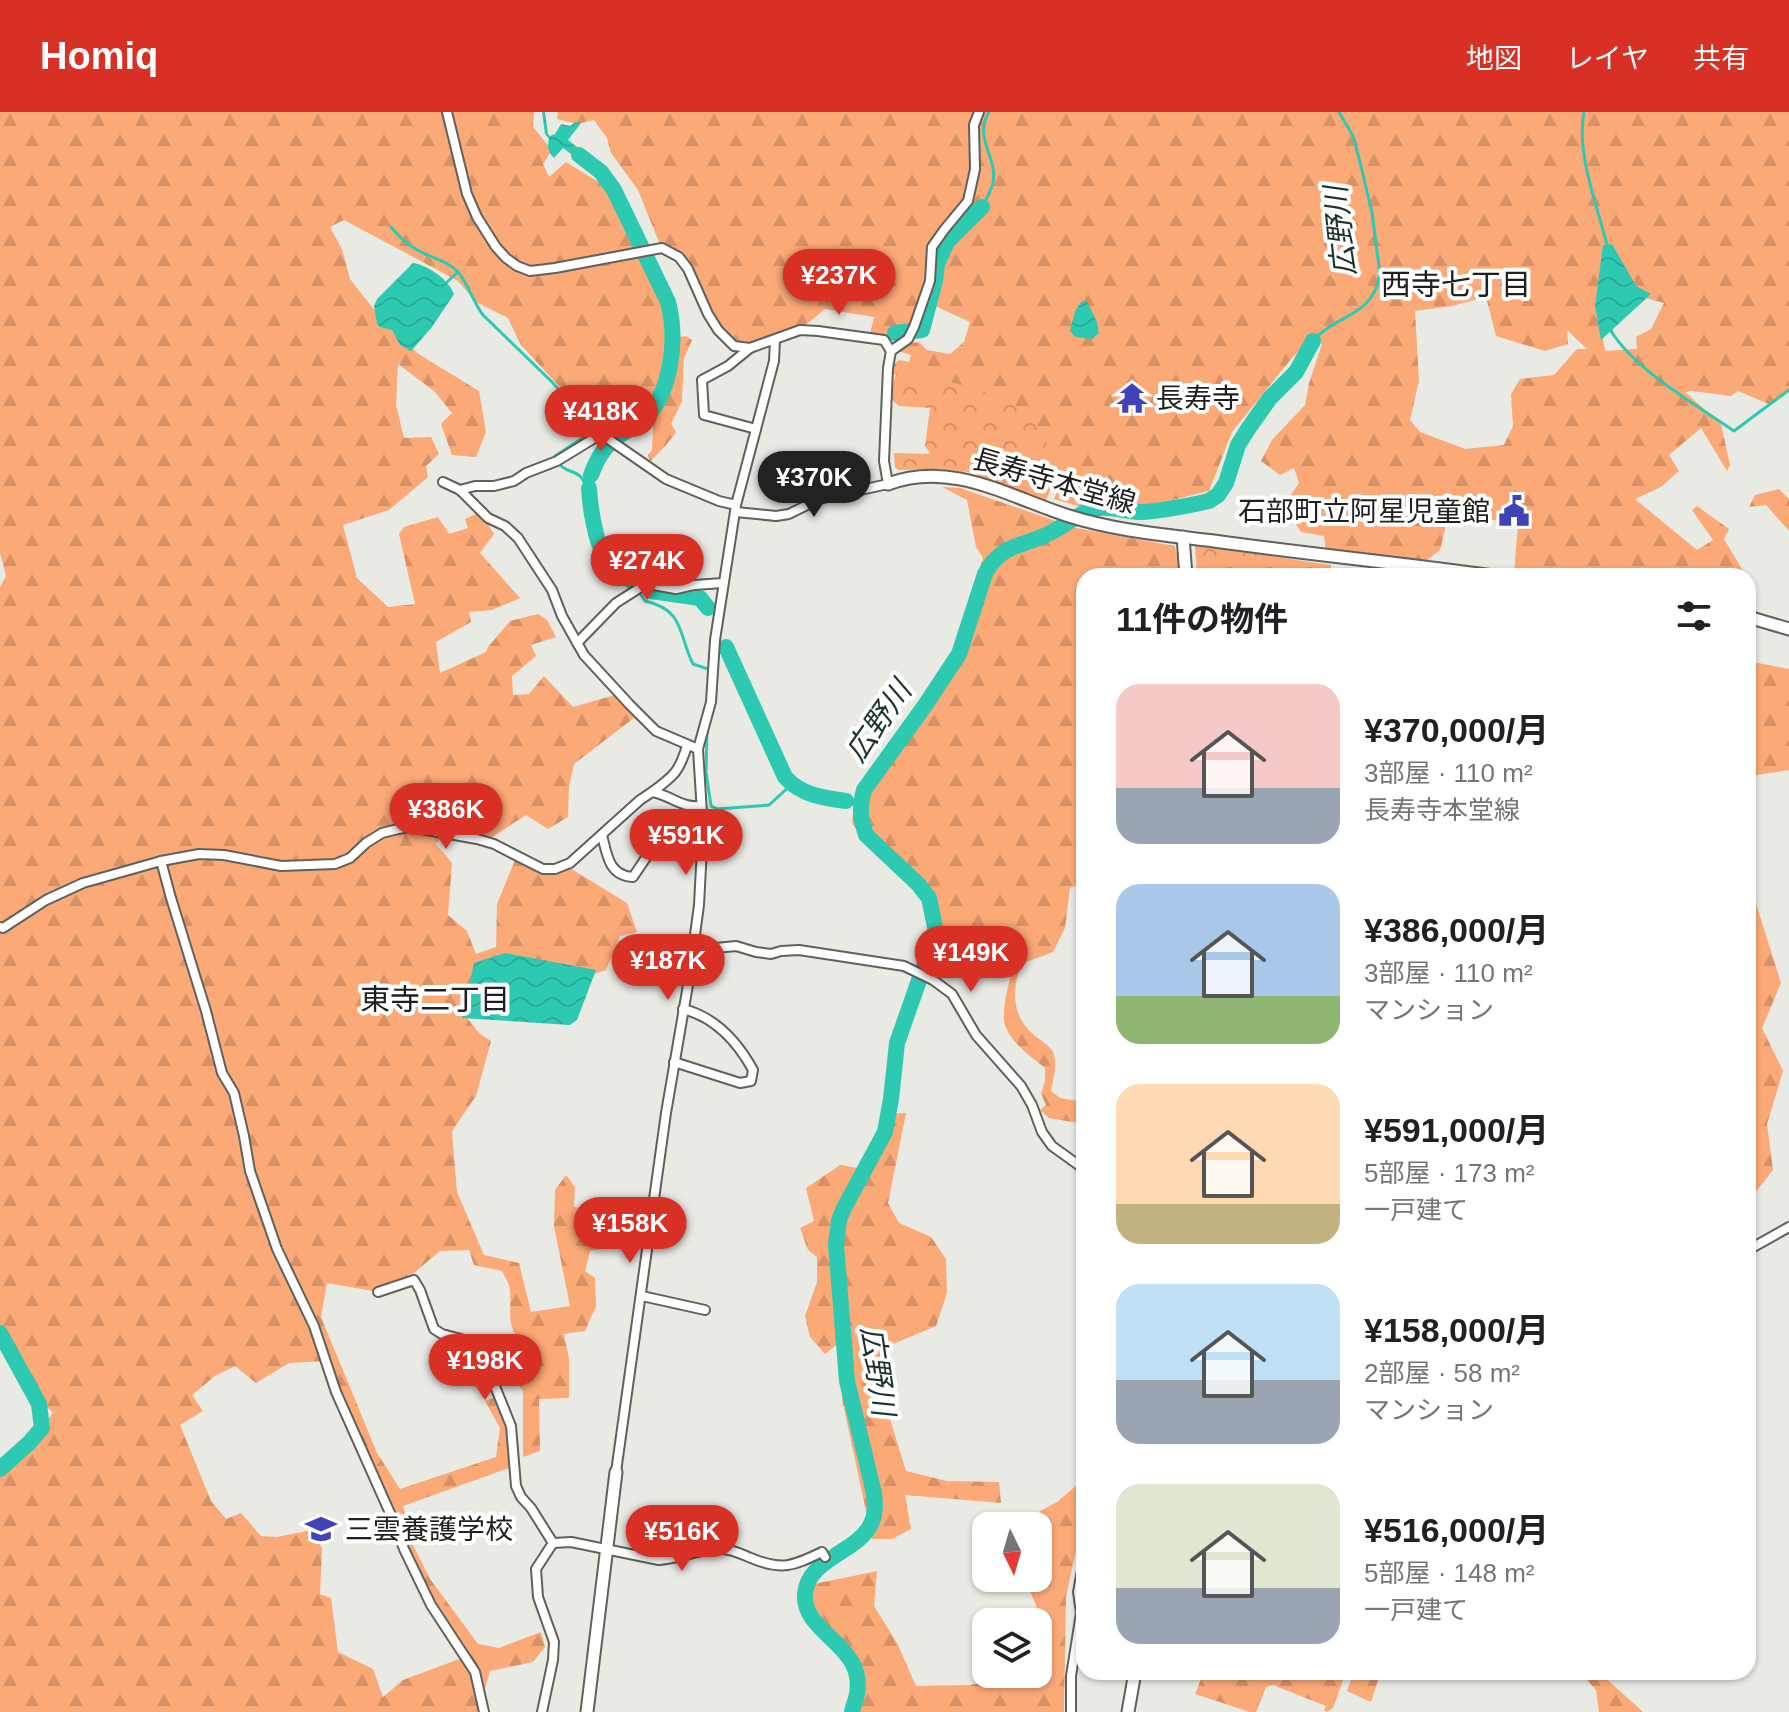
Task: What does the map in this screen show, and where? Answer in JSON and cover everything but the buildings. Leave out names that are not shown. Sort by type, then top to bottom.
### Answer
[{"type":"main road","name":"長寿寺本堂線","points":[[888,484],[927,475],[957,477],[1091,522],[1183,537],[1429,568]]},
{"type":"main road","points":[[1183,537],[1185,568]]},
{"type":"main road","points":[[1756,619],[1789,629]]},
{"type":"main road","points":[[587,1712],[616,1472]]},
{"type":"main road","points":[[1128,1712],[1134,1680]]},
{"type":"street","points":[[447,112],[467,194],[477,217],[506,258],[530,271],[668,249],[688,269],[718,330],[734,346],[750,348]]},
{"type":"street","points":[[891,351],[908,339],[914,327],[930,281],[932,247],[968,201],[975,169],[974,125],[979,112]]},
{"type":"street","points":[[460,490],[514,481],[557,461],[601,434],[666,479],[736,508],[776,516],[789,514],[819,499],[888,484],[884,461],[891,351],[884,340],[800,330],[750,348],[728,366],[702,380],[704,415],[756,429]]},
{"type":"street","points":[[616,1472],[674,1062],[694,948],[703,857],[696,807],[698,749],[711,702],[715,640],[736,508],[774,361],[775,340]]},
{"type":"street","points":[[443,482],[460,490],[488,518],[505,526],[518,538],[552,590],[562,616],[584,655],[656,731],[698,749]]},
{"type":"street","points":[[577,643],[616,603],[648,584],[676,589],[723,583]]},
{"type":"street","points":[[0,927],[83,883],[161,861],[199,854],[224,855],[281,866],[335,864],[350,858],[382,833],[410,827],[494,844],[543,869],[555,869],[570,863],[640,800],[675,775],[687,746]]},
{"type":"street","points":[[652,792],[696,807]]},
{"type":"street","points":[[602,835],[615,872],[633,877],[662,834],[696,807]]},
{"type":"street","points":[[161,861],[222,1073],[234,1093],[250,1171],[277,1249],[314,1326],[348,1422],[404,1549],[431,1605],[475,1672],[484,1712]]},
{"type":"street","points":[[694,948],[736,946],[771,954],[799,950],[904,966],[933,980],[952,994],[976,1035],[1021,1086],[1042,1132],[1052,1146],[1076,1163]]},
{"type":"street","points":[[674,1062],[740,1083],[751,1081],[753,1070],[727,1032],[701,1015],[683,1009]]},
{"type":"street","points":[[1756,1246],[1789,1227]]},
{"type":"street","points":[[378,1292],[414,1280],[434,1329],[461,1339],[477,1349],[484,1359],[511,1426],[516,1486],[553,1543]]},
{"type":"street","points":[[642,1296],[705,1310]]},
{"type":"street","points":[[553,1543],[571,1542],[659,1560],[717,1548],[730,1549],[763,1563],[781,1566],[796,1565],[822,1552],[825,1557]]},
{"type":"street","points":[[542,1712],[554,1642],[538,1597],[536,1569],[553,1543]]},
{"type":"street","points":[[1071,1712],[1071,1676],[1076,1647]]},
{"type":"green space","points":[[0,112],[534,112],[533,127],[552,150],[543,164],[549,177],[566,162],[600,183],[623,214],[639,258],[653,278],[668,313],[671,338],[686,336],[692,340],[684,358],[682,401],[671,424],[676,432],[650,462],[648,455],[652,450],[653,427],[661,402],[631,425],[592,422],[521,345],[508,318],[476,302],[458,281],[344,220],[330,227],[342,249],[350,279],[372,307],[417,353],[479,391],[486,432],[476,457],[452,455],[441,424],[452,413],[434,391],[398,364],[396,405],[404,438],[431,437],[439,454],[426,466],[428,477],[389,510],[343,525],[357,578],[388,607],[415,604],[399,534],[404,527],[438,517],[449,534],[468,528],[465,519],[480,512],[494,534],[480,553],[520,598],[492,610],[469,612],[471,622],[436,642],[440,673],[486,652],[510,621],[538,614],[547,620],[556,637],[531,645],[536,656],[512,676],[513,695],[529,694],[544,676],[573,707],[615,695],[634,718],[574,764],[568,817],[548,829],[526,815],[489,839],[445,834],[436,844],[452,863],[448,915],[467,931],[476,954],[496,947],[497,904],[515,860],[552,875],[568,867],[627,903],[637,932],[620,936],[606,970],[467,1018],[479,1033],[491,1041],[476,1096],[452,1131],[457,1192],[484,1255],[519,1263],[531,1312],[570,1306],[554,1226],[555,1190],[566,1175],[575,1187],[574,1207],[616,1213],[615,1234],[603,1232],[600,1249],[590,1251],[585,1271],[595,1278],[596,1306],[585,1331],[564,1334],[569,1359],[569,1398],[539,1399],[540,1451],[523,1457],[523,1391],[517,1384],[518,1362],[526,1344],[512,1327],[510,1289],[502,1271],[474,1265],[469,1250],[440,1251],[414,1273],[373,1291],[327,1283],[321,1317],[377,1453],[400,1489],[496,1457],[500,1428],[485,1401],[497,1396],[515,1425],[509,1468],[403,1506],[409,1527],[400,1528],[325,1361],[289,1363],[256,1383],[235,1366],[215,1376],[192,1395],[203,1411],[180,1425],[211,1501],[226,1519],[241,1513],[261,1536],[277,1537],[312,1530],[322,1548],[320,1594],[331,1598],[338,1652],[373,1669],[383,1697],[403,1680],[462,1658],[426,1591],[403,1535],[407,1533],[430,1579],[478,1644],[499,1648],[541,1632],[545,1647],[533,1662],[490,1671],[480,1712],[0,1712],[0,1474],[32,1445],[53,1412],[24,1390],[0,1345],[0,587],[6,576],[0,553]]},
{"type":"green space","points":[[558,112],[1789,112],[1789,391],[1771,405],[1738,391],[1731,396],[1685,392],[1721,424],[1730,465],[1727,471],[1701,428],[1669,455],[1679,471],[1661,487],[1635,499],[1697,550],[1713,540],[1692,510],[1697,506],[1729,529],[1724,539],[1741,568],[1514,568],[1518,524],[1449,513],[1440,550],[1427,560],[1326,551],[1324,536],[1301,532],[1284,505],[1299,483],[1294,468],[1280,475],[1261,461],[1272,440],[1305,405],[1322,344],[1313,337],[1232,432],[1209,491],[1136,509],[1078,506],[1054,499],[1065,475],[940,383],[890,374],[889,369],[899,360],[909,362],[911,355],[898,351],[908,343],[919,342],[927,350],[950,354],[964,342],[970,322],[933,305],[926,325],[897,339],[870,334],[874,317],[825,309],[808,323],[754,345],[733,343],[676,259],[659,242],[638,190],[611,153],[607,138],[594,120],[577,124],[557,119]],"holes":[[[1630,294],[1664,303],[1651,329],[1636,337],[1637,349],[1605,351],[1600,321]],[[1486,297],[1496,336],[1545,351],[1568,344],[1567,330],[1587,349],[1577,349],[1554,375],[1520,379],[1511,394],[1513,426],[1504,445],[1465,449],[1420,432],[1410,420],[1419,381],[1415,311]]]},
{"type":"green space","points":[[898,369],[978,389],[1027,411],[1060,465],[1046,501],[968,472],[898,470],[894,453],[931,454],[925,446],[930,408],[899,406],[892,400],[891,389]]},
{"type":"green space","points":[[942,487],[960,488],[1076,528],[1175,546],[1180,568],[1076,568],[1076,885],[1070,888],[1065,928],[1053,952],[1021,964],[1015,993],[1017,1011],[1026,1027],[1053,1052],[1055,1066],[1051,1091],[1060,1098],[1076,1101],[1076,1123],[1049,1118],[1040,1110],[1046,1105],[1041,1094],[1045,1068],[1014,1041],[1004,1019],[1011,974],[1004,968],[996,977],[985,962],[970,951],[968,943],[959,939],[938,942],[938,919],[927,889],[904,861],[888,851],[866,844],[852,823],[856,789],[951,659],[983,558],[976,547],[967,500]]},
{"type":"green space","points":[[1779,489],[1789,499],[1789,531],[1766,505],[1749,507],[1755,495]]},
{"type":"green space","points":[[1195,545],[1331,565],[1331,568],[1196,568]]},
{"type":"green space","points":[[1756,663],[1789,669],[1789,770],[1756,775]]},
{"type":"green space","points":[[1756,904],[1781,983],[1762,1028],[1783,1071],[1767,1124],[1773,1170],[1756,1192]]},
{"type":"green space","points":[[906,1113],[888,1203],[899,1223],[931,1237],[946,1259],[947,1293],[936,1326],[881,1349],[890,1419],[906,1471],[947,1481],[999,1482],[1001,1503],[905,1495],[911,1529],[892,1539],[872,1539],[842,1399],[840,1342],[825,1354],[810,1337],[805,1316],[817,1282],[817,1257],[808,1250],[800,1228],[814,1221],[806,1188],[840,1165],[857,1168],[879,1138],[883,1114]]},
{"type":"green space","points":[[1076,1486],[1076,1550],[1066,1597],[1064,1712],[858,1712],[865,1684],[862,1669],[812,1605],[814,1584],[877,1571],[874,1606],[897,1643],[916,1686],[1052,1688],[1052,1608],[1037,1608],[1030,1592],[1052,1592],[1052,1512],[1039,1512]]},
{"type":"green space","points":[[1201,1680],[1343,1680],[1333,1708],[1327,1712],[1324,1710],[1326,1706],[1273,1685],[1266,1687],[1256,1712],[1195,1694]]},
{"type":"green space","points":[[1351,1680],[1378,1680],[1371,1702],[1347,1691]]},
{"type":"green space","points":[[1587,1680],[1608,1680],[1643,1712],[1599,1712],[1596,1690]]},
{"type":"water","points":[[542,112],[545,112],[550,136],[561,124],[570,126],[581,123],[568,140],[599,164],[593,171],[563,148],[554,158],[552,156]]},
{"type":"water","points":[[1612,244],[1636,286],[1651,294],[1601,340],[1595,306],[1603,245]]},
{"type":"water","points":[[413,263],[437,274],[454,294],[411,351],[400,345],[392,330],[377,324],[374,306],[377,299]]},
{"type":"water","points":[[1082,301],[1088,303],[1097,322],[1099,333],[1092,339],[1075,337],[1070,331],[1075,311]]},
{"type":"water","points":[[505,953],[596,970],[577,1020],[570,1025],[462,1018],[474,963]]},
{"type":"waterway","points":[[982,207],[990,192],[994,173],[984,131],[989,112]]},
{"type":"waterway","name":"広野川","points":[[1313,341],[1362,307],[1370,299],[1380,274],[1372,213],[1361,166],[1353,136],[1339,112]]},
{"type":"waterway","points":[[1584,112],[1585,162],[1607,245]]},
{"type":"waterway","points":[[579,155],[601,172],[614,190],[668,302],[672,333],[670,367],[659,398],[640,423],[605,449],[591,475]]},
{"type":"waterway","points":[[895,333],[922,330],[937,264],[947,242],[982,207]]},
{"type":"waterway","points":[[391,227],[411,246],[454,268],[483,315],[596,426],[596,429],[555,456],[565,469],[582,478],[587,505],[591,508]]},
{"type":"waterway","points":[[447,282],[458,272]]},
{"type":"waterway","points":[[1612,327],[1611,331],[1635,360],[1734,431],[1789,390]]},
{"type":"waterway","name":"広野川","points":[[852,1712],[857,1694],[857,1677],[852,1663],[813,1619],[805,1594],[815,1572],[864,1534],[873,1520],[875,1509],[874,1493],[847,1381],[836,1245],[844,1208],[885,1132],[897,1043],[936,932],[929,898],[866,835],[861,818],[864,790],[959,654],[985,574],[998,556],[1040,538],[1093,509],[1159,511],[1209,501],[1218,495],[1226,483],[1238,445],[1270,398],[1296,372],[1313,341]]},
{"type":"waterway","points":[[589,488],[601,550],[611,564],[634,583]]},
{"type":"waterway","points":[[651,591],[700,598],[708,608]]},
{"type":"waterway","points":[[641,595],[645,601],[658,605],[674,617],[693,664],[711,670]]},
{"type":"waterway","points":[[726,647],[785,777],[805,792],[846,801]]},
{"type":"waterway","points":[[707,730],[706,772],[711,806],[717,809],[769,805],[792,784]]},
{"type":"waterway","name":"広野川","points":[[856,802],[861,803]]},
{"type":"waterway","points":[[0,1333],[39,1404],[42,1428],[0,1469]]},
{"type":"place","name":"長寿寺","points":[[1132,398]]},
{"type":"place","name":"石部町立阿星児童館","points":[[1514,511]]},
{"type":"place","name":"三雲養護学校","points":[[321,1529]]},
{"type":"district","name":"西寺七丁目","points":[[1456,284]]},
{"type":"district","name":"東寺二丁目","points":[[435,999]]}]
